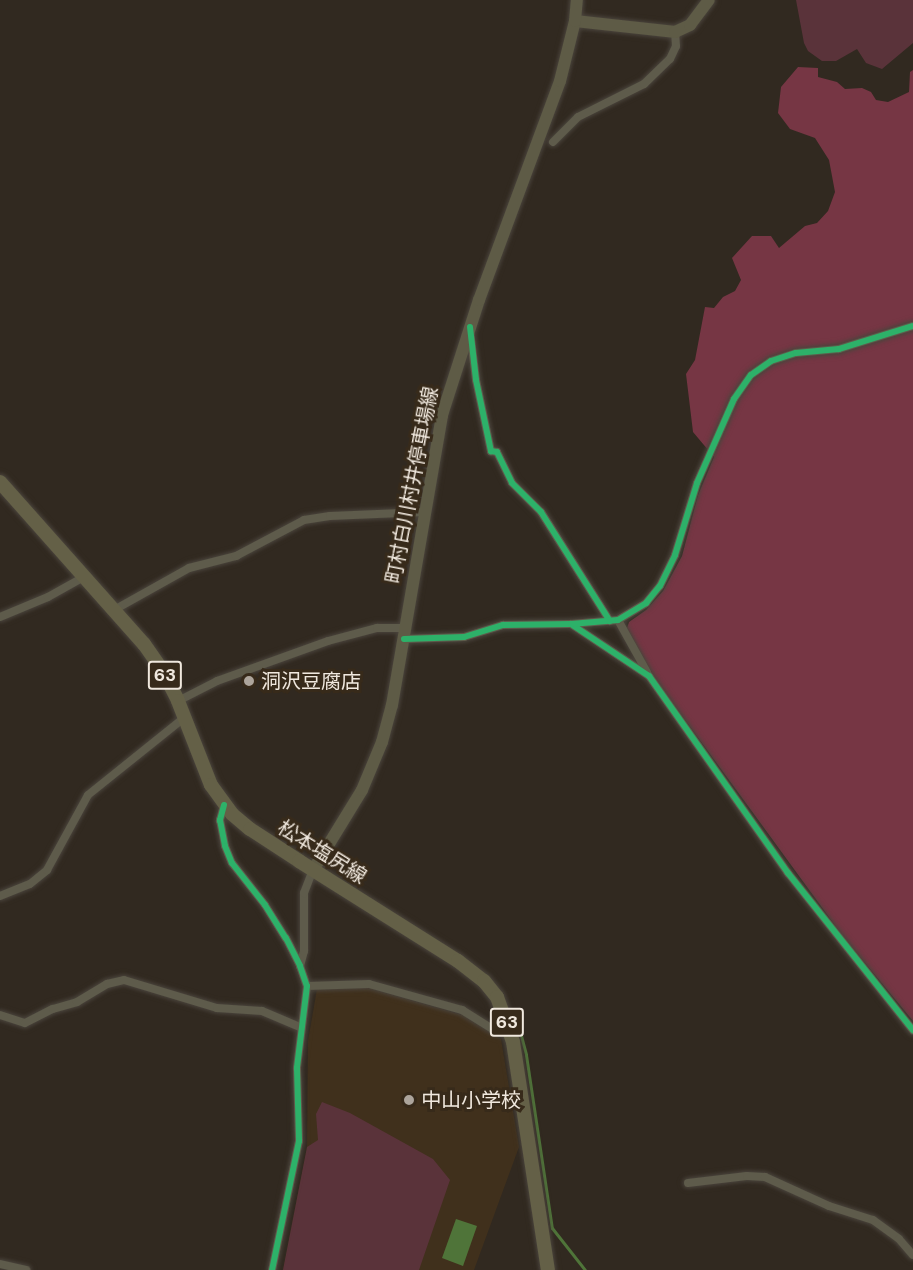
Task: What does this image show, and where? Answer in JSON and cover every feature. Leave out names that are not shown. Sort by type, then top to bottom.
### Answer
[{"type":"main road","name":"町村白川村井停車場線","points":[[313,870],[362,790],[382,742],[392,705],[442,415],[470,327],[560,81],[575,21],[577,0]]},
{"type":"main road","points":[[575,21],[675,32],[690,25],[709,0]]},
{"type":"main road","name":"松本塩尻線","points":[[0,482],[144,644],[164,673],[178,701],[211,785],[224,805],[250,829],[458,961],[484,981],[497,997],[510,1033],[548,1270]]},
{"type":"street","points":[[553,142],[578,117],[644,84],[670,59],[676,46],[675,32]]},
{"type":"street","points":[[178,701],[218,681],[328,641],[377,628],[405,634],[464,637],[503,624],[570,624],[614,621],[646,603],[660,586],[675,555],[697,483],[734,399],[751,375],[771,361],[796,353],[839,349],[913,326]]},
{"type":"street","points":[[470,327],[477,380],[491,451],[497,453],[513,483],[541,512],[649,676],[788,873],[913,1030]]},
{"type":"street","points":[[114,610],[189,568],[237,556],[304,520],[425,512]]},
{"type":"street","points":[[0,617],[48,597],[84,577]]},
{"type":"street","points":[[570,624],[649,676]]},
{"type":"street","points":[[0,896],[30,884],[47,870],[88,795],[185,717]]},
{"type":"street","points":[[224,805],[220,820],[225,846],[232,863],[265,905],[300,966],[307,986],[297,1068],[299,1141],[272,1270]]},
{"type":"street","points":[[300,966],[304,951],[304,893],[313,870]]},
{"type":"street","points":[[0,1015],[25,1023],[54,1009],[77,1002],[107,984],[124,980],[217,1008],[262,1011],[302,1028]]},
{"type":"street","points":[[307,986],[369,984],[462,1010],[495,1031],[510,1033]]},
{"type":"street","points":[[688,1182],[747,1176],[765,1177],[829,1206],[873,1220],[899,1239],[913,1255]]},
{"type":"street","points":[[0,1264],[26,1270]]},
{"type":"shaded area","points":[[796,0],[913,0],[913,43],[882,69],[866,63],[857,49],[836,61],[822,61],[808,51],[804,43]]},
{"type":"shaded area","points":[[798,67],[818,68],[818,77],[837,82],[845,89],[862,88],[871,92],[876,100],[888,102],[909,92],[910,72],[913,70],[913,1021],[842,935],[656,680],[627,628],[629,622],[646,610],[663,591],[682,556],[698,495],[714,457],[693,432],[686,374],[695,360],[705,307],[714,308],[723,297],[735,291],[741,280],[732,258],[752,236],[771,236],[779,248],[805,226],[817,223],[828,211],[835,192],[829,160],[815,138],[790,129],[778,113],[781,87]]},
{"type":"shaded area","name":"中山小学校","points":[[365,987],[462,1015],[501,1039],[519,1147],[474,1270],[283,1270],[307,1147],[308,1041],[317,989]]},
{"type":"shaded area","points":[[322,1102],[350,1113],[433,1159],[450,1180],[419,1270],[283,1270],[307,1147],[318,1140],[316,1114]]},
{"type":"shaded area","points":[[456,1219],[477,1226],[463,1266],[442,1258]]},
{"type":"waterway","points":[[516,1017],[526,1055],[552,1228],[585,1270]]},
{"type":"cycle path","points":[[404,639],[464,637],[503,625],[571,624],[618,620],[646,603],[660,586],[675,555],[697,483],[734,399],[751,375],[771,361],[796,353],[839,349],[913,326]]},
{"type":"cycle path","points":[[470,327],[476,380],[491,451],[497,452],[512,483],[541,512],[610,621]]},
{"type":"cycle path","points":[[571,624],[649,676],[788,873],[913,1030]]},
{"type":"cycle path","points":[[224,805],[220,820],[225,846],[232,863],[265,905],[286,938],[307,986],[297,1068],[299,1141],[272,1270]]},
{"type":"place","name":"洞沢豆腐店","points":[[249,681]]},
{"type":"place","name":"中山小学校","points":[[409,1100]]}]
